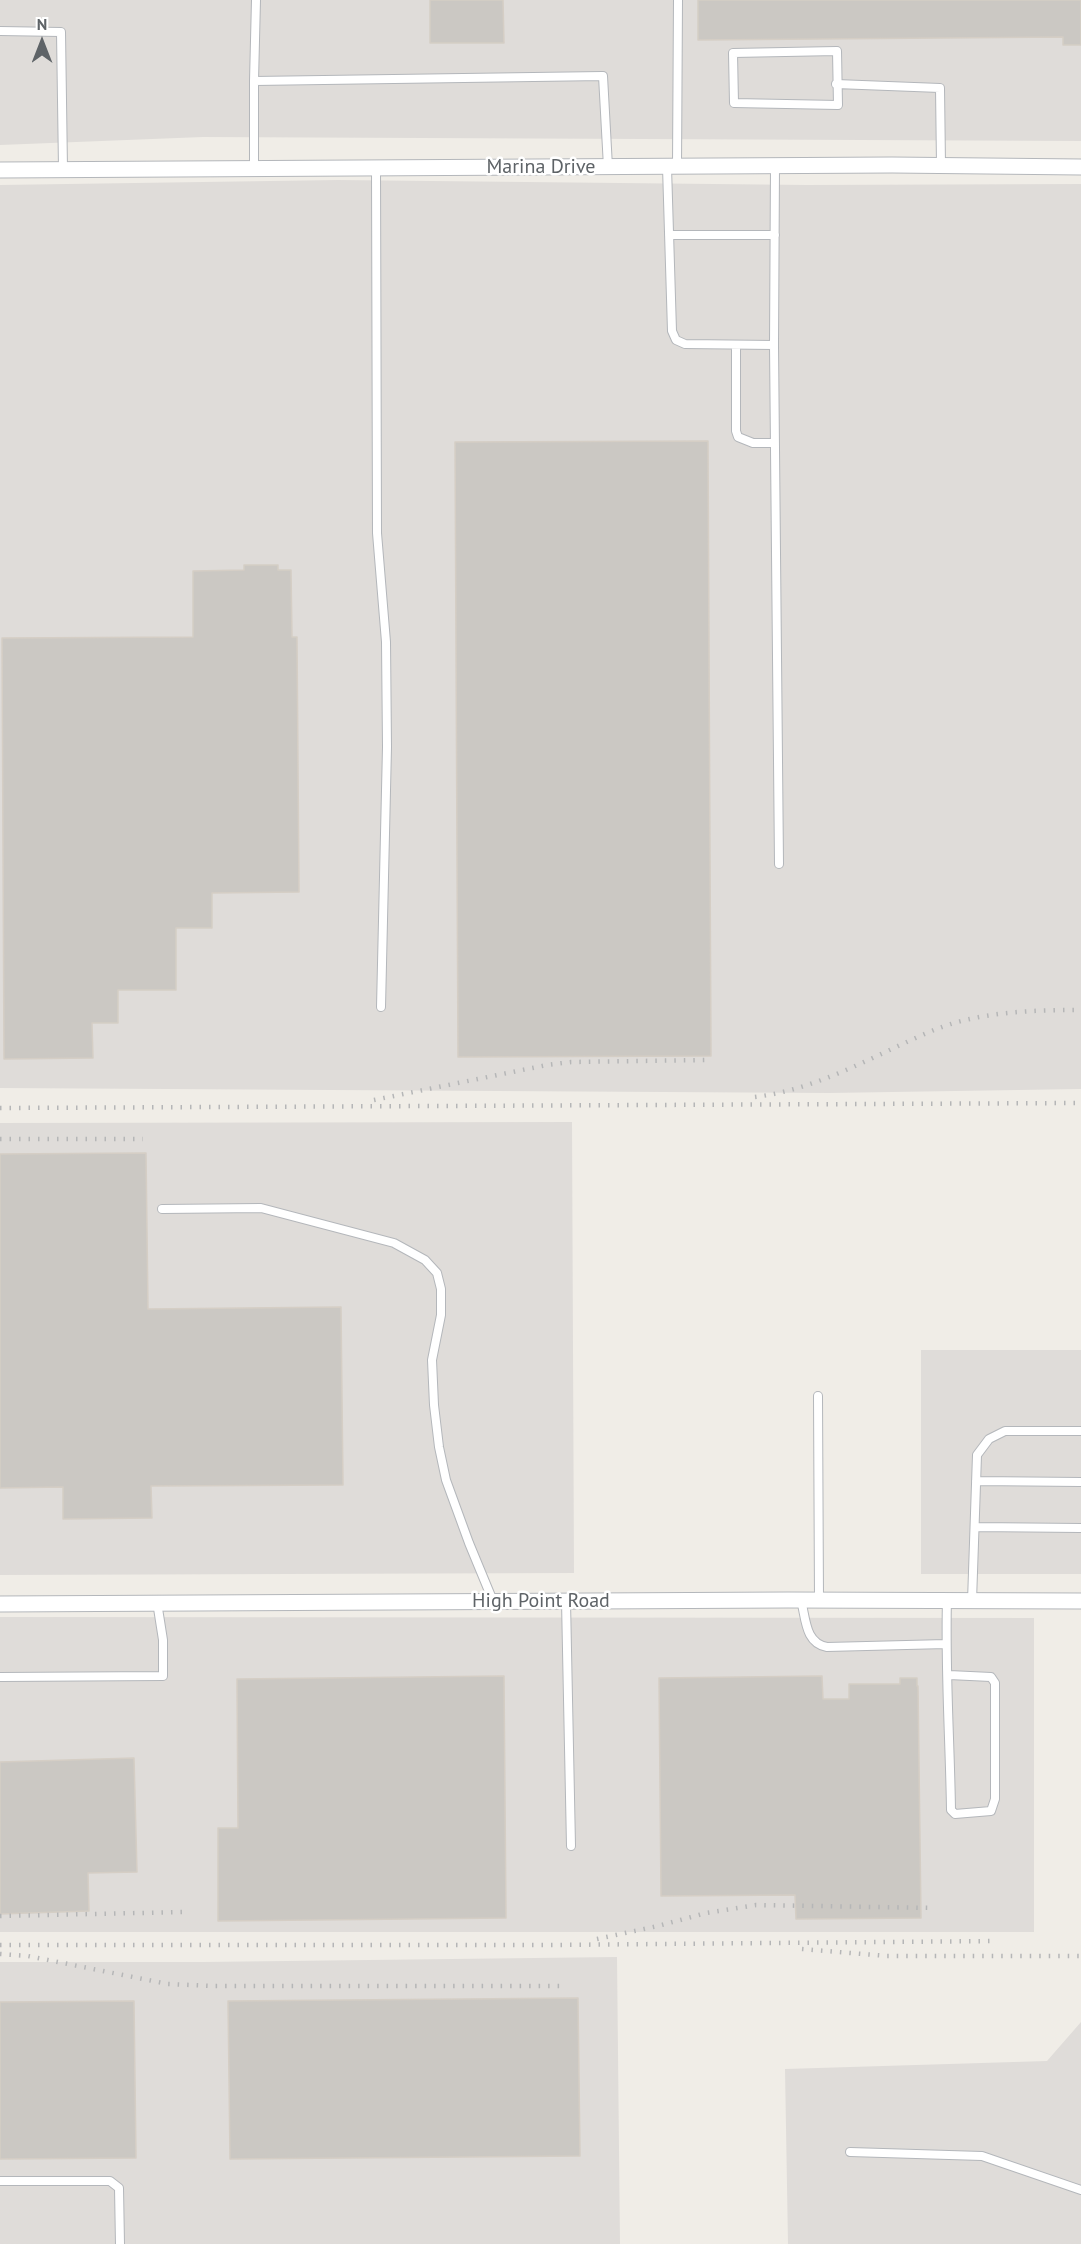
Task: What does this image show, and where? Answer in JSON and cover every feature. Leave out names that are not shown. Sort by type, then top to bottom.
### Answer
[{"type":"street","name":"Marina Drive","points":[[0,170],[941,165],[1081,167]]},
{"type":"street","name":"High Point Road","points":[[0,1604],[1081,1601]]},
{"type":"lane","points":[[254,167],[256,0]]},
{"type":"lane","points":[[678,0],[669,235],[672,331],[676,340],[685,344],[774,345]]},
{"type":"lane","points":[[0,32],[61,32],[63,169]]},
{"type":"lane","points":[[837,51],[836,84],[838,105],[734,103],[733,53],[837,51]]},
{"type":"lane","points":[[254,81],[603,76],[608,167]]},
{"type":"lane","points":[[836,84],[940,88],[941,165]]},
{"type":"lane","points":[[775,166],[774,345],[779,864]]},
{"type":"lane","points":[[376,167],[378,533],[386,642],[387,747],[381,1007]]},
{"type":"lane","points":[[669,235],[775,235]]},
{"type":"lane","points":[[736,345],[736,431],[738,437],[753,443],[775,444]]},
{"type":"lane","points":[[162,1209],[261,1208],[270,1210],[394,1244],[425,1260],[437,1273],[441,1289],[441,1315],[432,1360],[438,1447],[446,1480],[493,1601]]},
{"type":"lane","points":[[818,1396],[819,1600]]},
{"type":"lane","points":[[972,1601],[977,1455],[989,1438],[1005,1431],[1081,1431]]},
{"type":"lane","points":[[976,1481],[1081,1482]]},
{"type":"lane","points":[[975,1527],[1081,1528]]},
{"type":"lane","points":[[801,1600],[811,1640],[818,1646],[946,1644]]},
{"type":"lane","points":[[947,1600],[946,1644],[949,1675],[951,1810],[955,1814],[991,1811],[995,1799],[995,1683],[991,1677],[949,1675]]},
{"type":"lane","points":[[566,1601],[571,1846]]},
{"type":"lane","points":[[0,1677],[163,1676],[163,1640],[157,1602]]},
{"type":"lane","points":[[850,2152],[982,2156],[1081,2190]]},
{"type":"lane","points":[[0,2181],[110,2181],[119,2188],[120,2244]]},
{"type":"shaded area","points":[[0,0],[1081,0],[1081,141],[203,137],[0,145]]},
{"type":"shaded area","points":[[338,180],[807,185],[1081,184],[1081,1089],[829,1093],[0,1088],[0,185]]},
{"type":"shaded area","points":[[572,1122],[574,1573],[0,1575],[0,1123]]},
{"type":"shaded area","points":[[921,1350],[1081,1350],[1081,1574],[921,1574]]},
{"type":"shaded area","points":[[0,1617],[1034,1618],[1034,1932],[0,1932]]},
{"type":"shaded area","points":[[617,1957],[620,2244],[0,2244],[0,1962]]},
{"type":"shaded area","points":[[1081,2022],[1081,2244],[788,2244],[785,2069],[1047,2061]]},
{"type":"building","points":[[430,0],[503,0],[504,43],[430,43]]},
{"type":"building","points":[[698,0],[1081,0],[1081,45],[1063,45],[1063,37],[698,40]]},
{"type":"building","points":[[708,441],[711,1056],[458,1057],[455,442]]},
{"type":"building","points":[[244,565],[278,565],[278,570],[291,570],[292,637],[297,637],[299,892],[212,893],[212,928],[176,928],[176,990],[118,990],[118,1023],[92,1023],[93,1058],[4,1059],[2,638],[193,637],[193,571],[244,570]]},
{"type":"building","points":[[146,1153],[148,1309],[341,1307],[343,1485],[151,1486],[152,1518],[63,1519],[63,1487],[0,1488],[0,1154]]},
{"type":"building","points":[[504,1676],[506,1918],[218,1921],[218,1828],[238,1828],[237,1679]]},
{"type":"building","points":[[822,1676],[823,1699],[849,1699],[849,1684],[900,1684],[900,1678],[917,1678],[921,1918],[796,1919],[795,1895],[661,1896],[659,1678]]},
{"type":"building","points":[[134,1758],[137,1872],[88,1873],[89,1911],[0,1914],[0,1762]]},
{"type":"building","points":[[578,1998],[580,2156],[230,2159],[228,2001]]},
{"type":"building","points":[[134,2001],[136,2158],[0,2159],[0,2002]]},
{"type":"railway","points":[[755,1097],[779,1093],[824,1079],[934,1030],[968,1019],[1005,1013],[1079,1010]]},
{"type":"railway","points":[[374,1100],[571,1062],[705,1060]]},
{"type":"railway","points":[[0,1108],[1081,1103]]},
{"type":"railway","points":[[0,1139],[143,1139]]},
{"type":"railway","points":[[597,1939],[706,1913],[756,1905],[935,1908]]},
{"type":"railway","points":[[0,1916],[185,1912]]},
{"type":"railway","points":[[0,1945],[548,1945],[997,1941]]},
{"type":"railway","points":[[802,1949],[887,1956],[1081,1956]]},
{"type":"railway","points":[[0,1954],[28,1956],[168,1984],[562,1986]]}]
